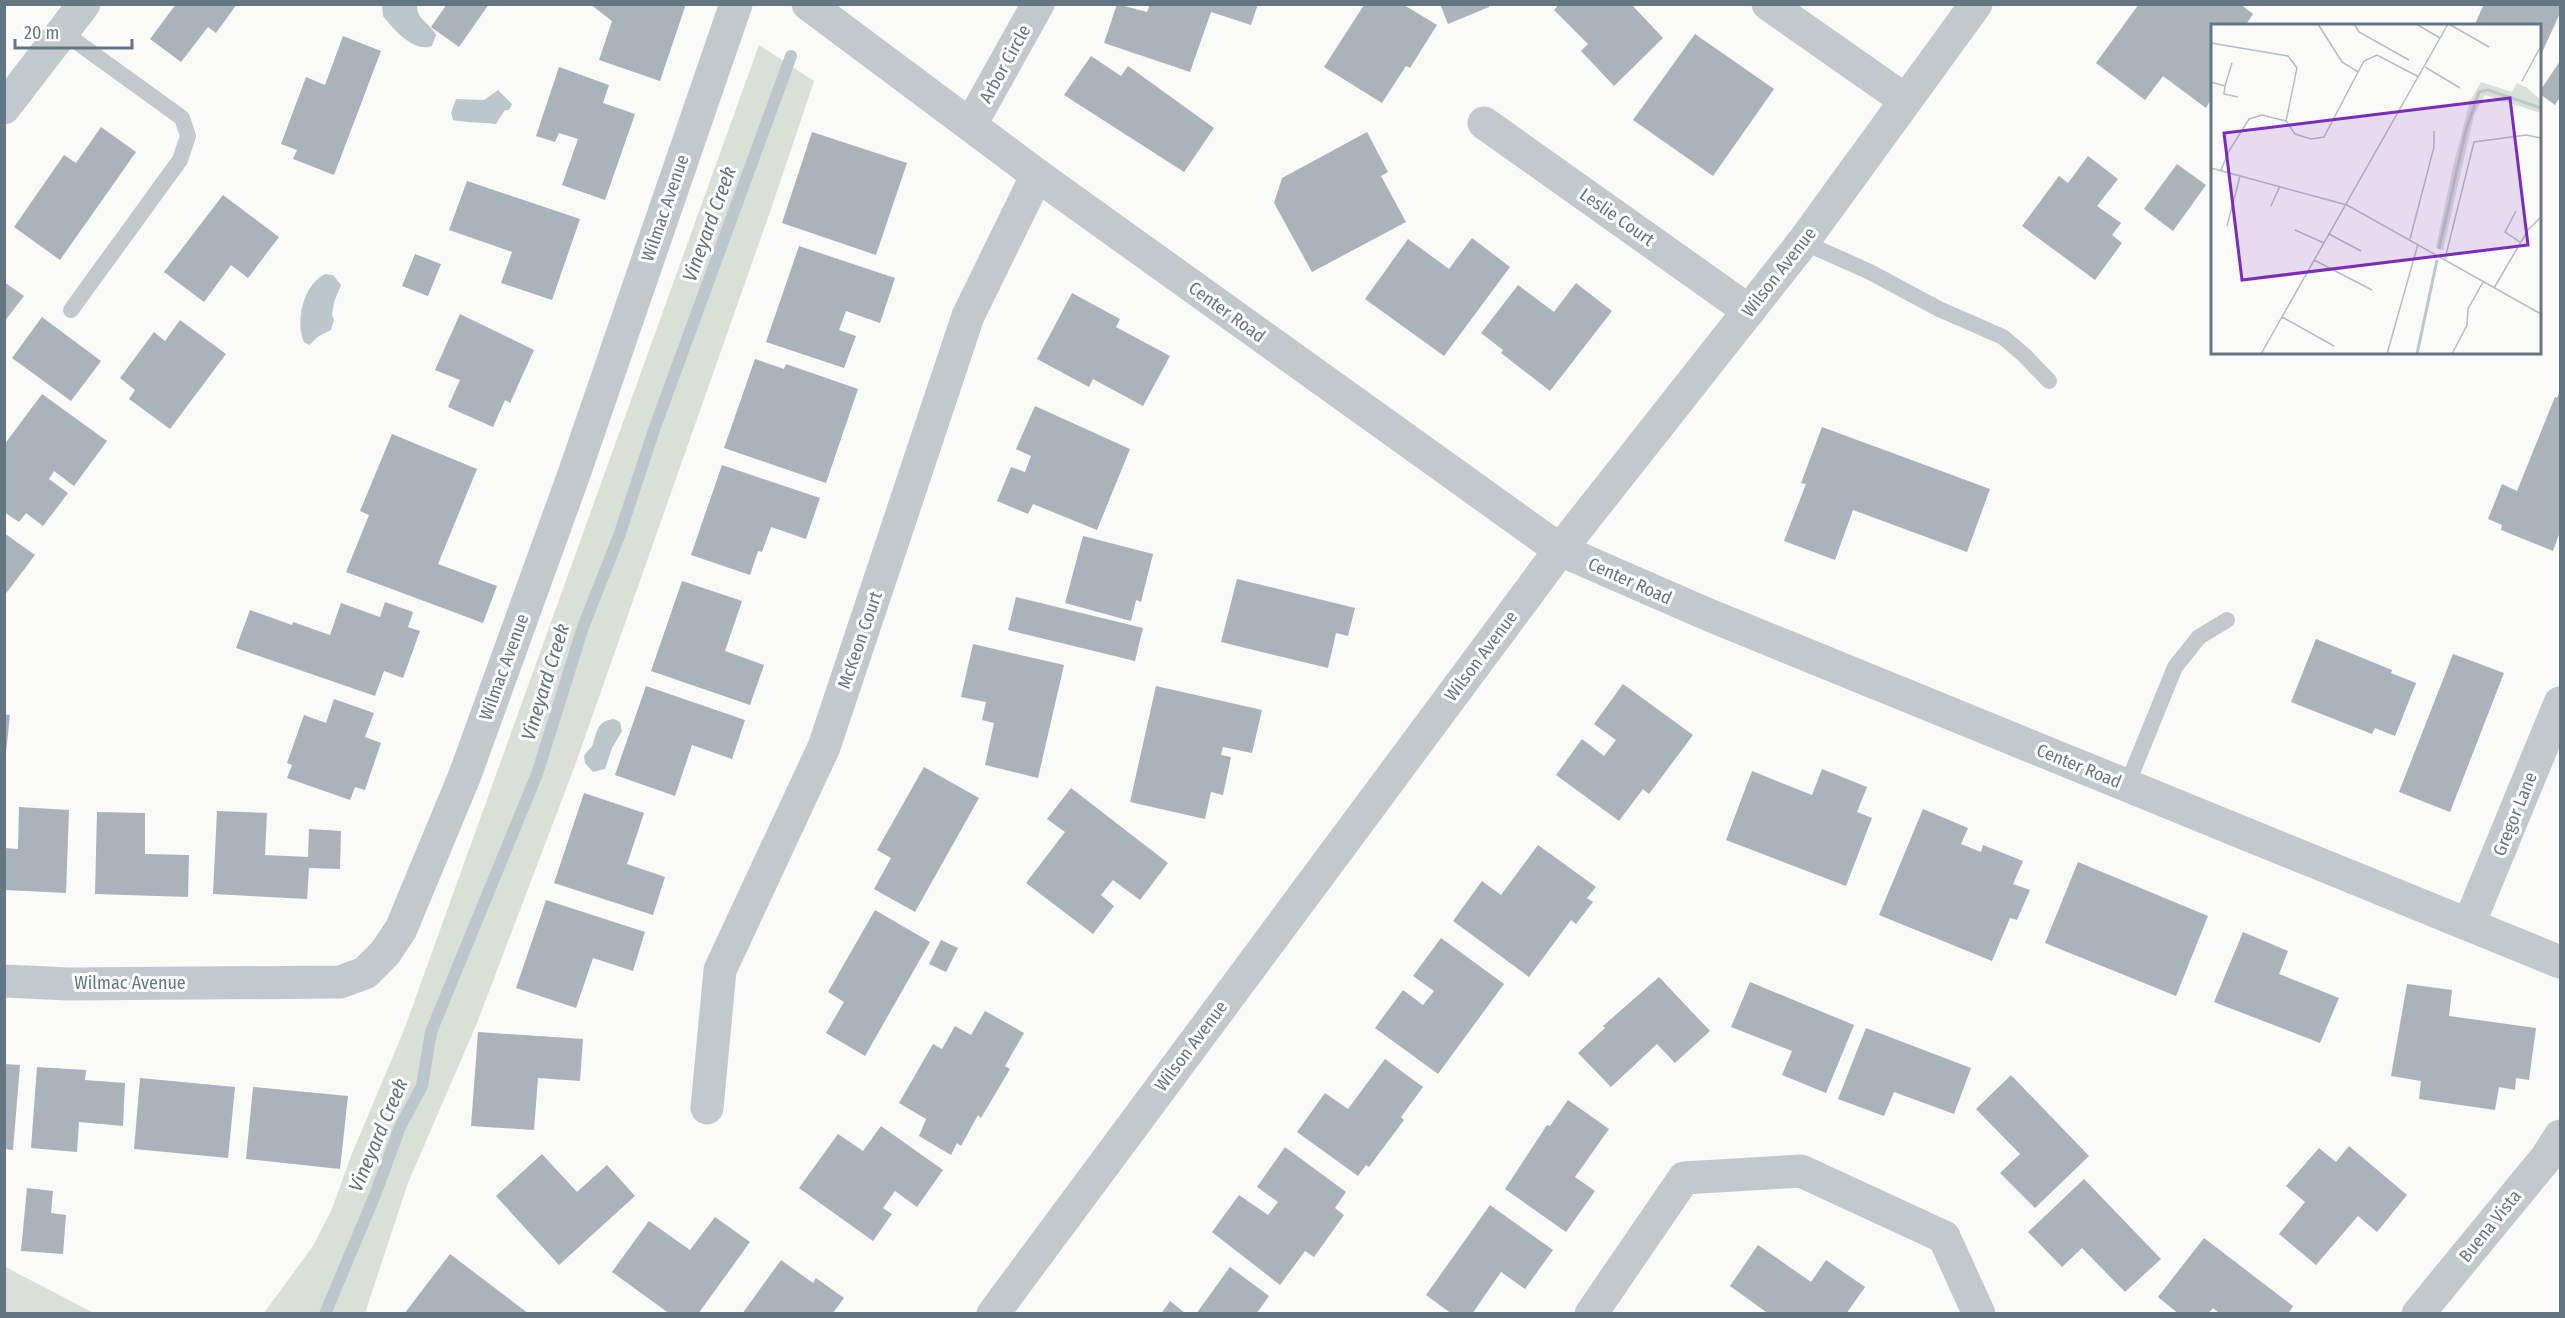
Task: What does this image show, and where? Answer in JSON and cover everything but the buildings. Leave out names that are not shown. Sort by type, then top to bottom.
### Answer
[{"type":"street","points":[[4,108],[84,4]]},
{"type":"street","name":"Wilmac Avenue","points":[[4,981],[69,984],[340,982],[365,973],[385,953],[401,929],[465,775],[578,463],[735,4]]},
{"type":"street","name":"Center Road","points":[[808,4],[971,124],[1037,176],[1560,550],[1709,615],[2560,962]]},
{"type":"street","name":"Arbor Circle","points":[[971,124],[1038,4]]},
{"type":"street","points":[[1768,4],[1905,100]]},
{"type":"street","name":"Wilson Avenue","points":[[993,1314],[1560,550],[1803,242],[1976,4]]},
{"type":"street","name":"Leslie Court","points":[[1484,123],[1749,311]]},
{"type":"street","name":"McKeon Court","points":[[707,1108],[720,970],[824,747],[968,316],[1037,176]]},
{"type":"street","name":"Gregor Lane","points":[[2469,924],[2560,703]]},
{"type":"street","name":"Buena Vista","points":[[2418,1314],[2546,1158],[2560,1136]]},
{"type":"street","points":[[1591,1314],[1684,1178],[1801,1171],[1944,1237],[1979,1314]]},
{"type":"lane","points":[[63,32],[182,118],[188,136],[180,160],[71,310]]},
{"type":"lane","points":[[1803,242],[1870,272],[1939,309],[2003,337],[2049,381]]},
{"type":"lane","points":[[2127,785],[2175,667],[2199,637],[2227,620]]},
{"type":"shaded area","points":[[382,5],[417,5],[419,14],[436,35],[432,46],[418,46],[404,38],[383,16]]},
{"type":"shaded area","points":[[759,45],[814,81],[574,768],[477,1023],[408,1183],[365,1313],[264,1313],[313,1246],[332,1209],[351,1156],[404,1030]]},
{"type":"shaded area","points":[[498,90],[512,104],[496,124],[453,120],[451,113],[456,99],[484,100]]},
{"type":"shaded area","points":[[325,274],[333,275],[341,285],[334,302],[332,315],[334,320],[331,330],[319,336],[309,345],[304,342],[301,334],[303,305],[311,286]]},
{"type":"shaded area","points":[[614,719],[620,722],[622,731],[612,748],[605,769],[593,772],[585,763],[584,756],[592,746],[601,724]]},
{"type":"shaded area","points":[[5,1266],[9,1269],[94,1313],[5,1313]]},
{"type":"waterway","name":"Vineyard Creek","points":[[325,1314],[375,1195],[400,1127],[422,1086],[431,1032],[537,774],[583,627],[619,536],[655,427],[791,56]]}]
